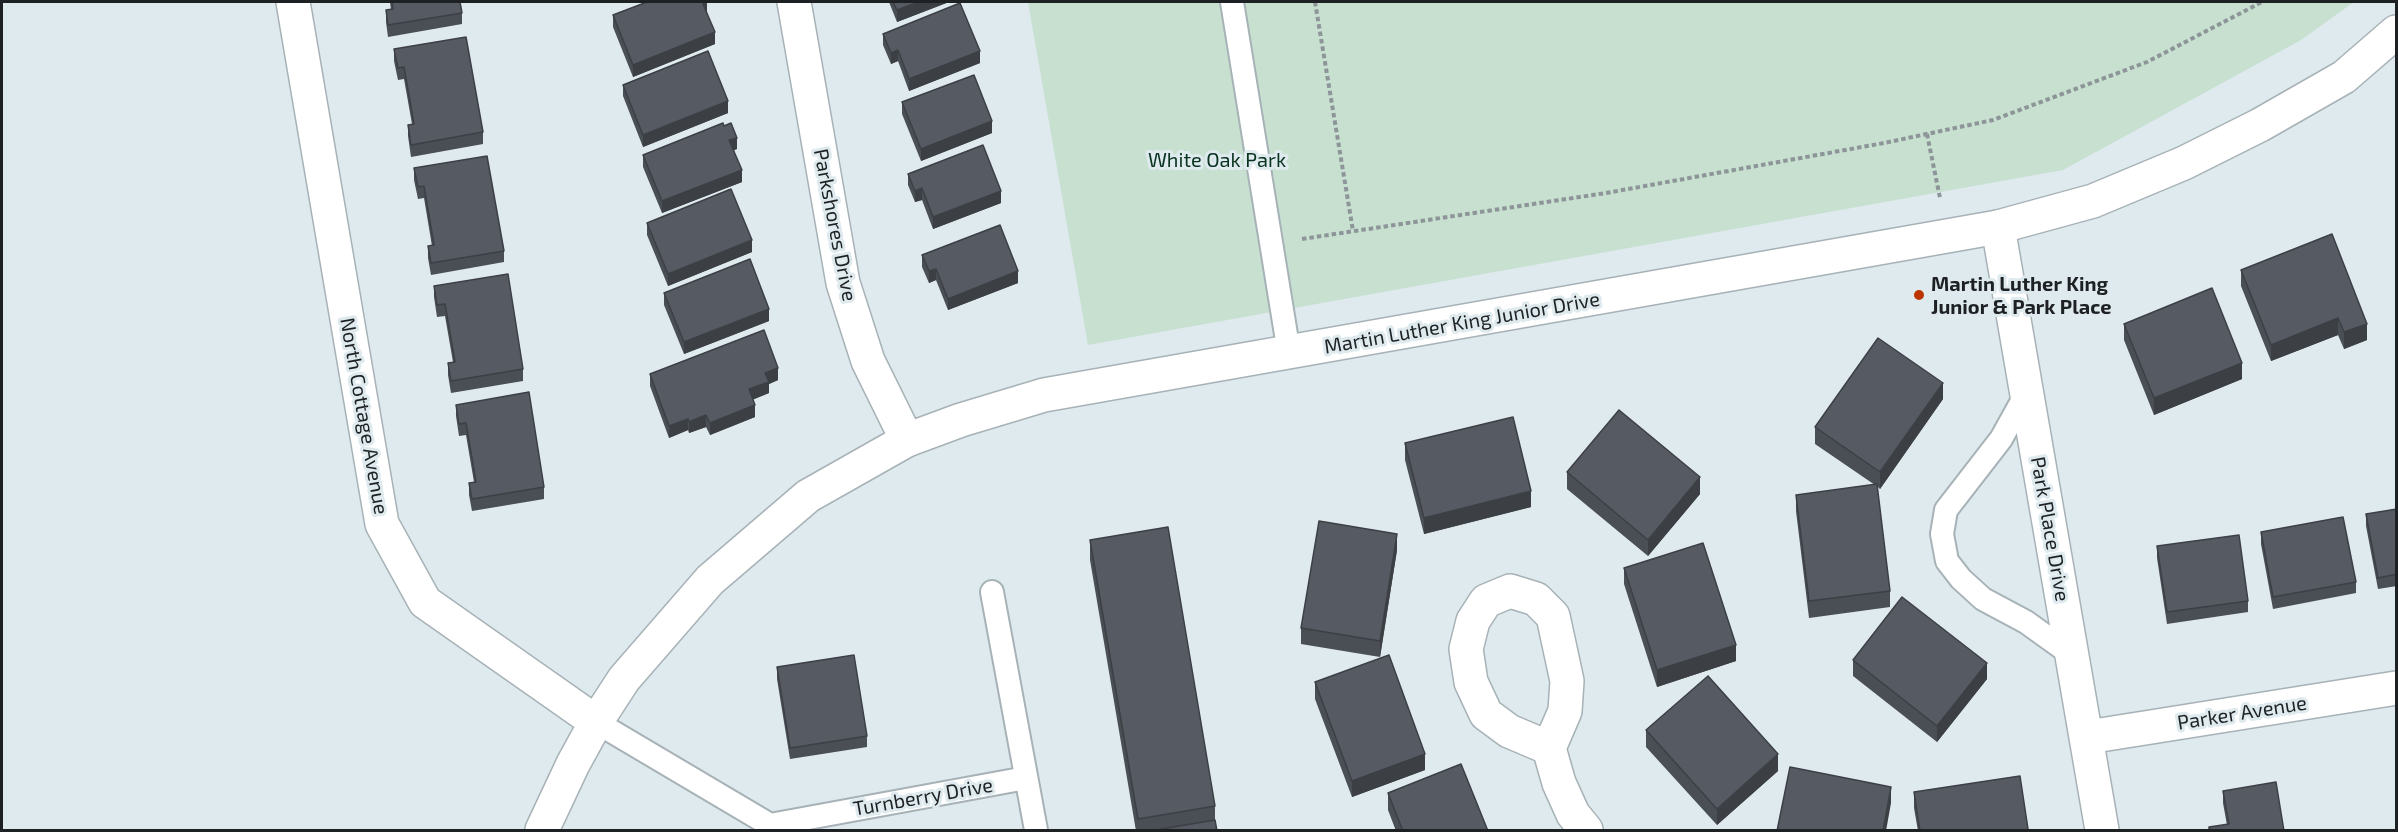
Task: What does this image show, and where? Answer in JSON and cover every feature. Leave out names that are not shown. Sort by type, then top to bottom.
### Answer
[{"type":"street","name":"North Cottage Avenue","points":[[293,2],[382,524],[425,602],[596,722]]},
{"type":"street","name":"Parkshores Drive","points":[[794,2],[843,283],[868,361],[907,440]]},
{"type":"street","name":"Martin Luther King Junior Drive","points":[[596,722],[624,679],[710,580],[808,496],[907,440],[961,420],[1044,395],[1998,227],[2093,201],[2193,159],[2260,125],[2344,77],[2397,32]]},
{"type":"street","name":"Park Place Drive","points":[[1998,227],[2088,737],[2102,831]]},
{"type":"street","name":"Parker Avenue","points":[[2088,737],[2397,688]]},
{"type":"street","points":[[542,831],[573,764],[596,722]]},
{"type":"street","points":[[1549,748],[1559,783],[1573,814],[1586,831]]},
{"type":"lane","points":[[1232,2],[1289,353]]},
{"type":"lane","points":[[2026,394],[2001,439],[1946,510],[1942,534],[1947,561],[1968,585],[1983,598],[2026,622],[2072,655]]},
{"type":"lane","points":[[992,592],[1036,831]]},
{"type":"lane","name":"Turnberry Drive","points":[[596,722],[770,825],[1026,778]]},
{"type":"path","points":[[1315,2],[1353,231]]},
{"type":"path","points":[[1271,244],[1606,193],[1993,120],[2147,62],[2262,2]]},
{"type":"path","points":[[1927,134],[1940,198]]},
{"type":"green space","name":"White Oak Park","points":[[1028,2],[2354,2],[2301,40],[2063,170],[1088,345]]},
{"type":"building","points":[[392,2],[460,2],[462,13],[388,25],[386,10],[393,9]]},
{"type":"building","points":[[647,2],[707,2],[703,4],[715,32],[633,65],[613,15]]},
{"type":"building","points":[[893,2],[919,2],[897,10]]},
{"type":"building","points":[[960,3],[980,51],[909,79],[898,50],[891,53],[883,34]]},
{"type":"building","points":[[466,37],[483,132],[411,145],[408,125],[414,124],[404,67],[398,68],[394,49]]},
{"type":"building","points":[[708,51],[728,101],[643,135],[623,85]]},
{"type":"building","points":[[974,75],[992,121],[921,149],[902,102]]},
{"type":"building","points":[[723,123],[724,126],[731,123],[737,138],[729,140],[742,170],[662,201],[643,155]]},
{"type":"building","points":[[983,145],[1001,191],[933,217],[922,188],[915,191],[908,174]]},
{"type":"building","points":[[487,156],[504,251],[431,263],[428,246],[434,245],[424,186],[418,187],[414,168]]},
{"type":"building","points":[[731,189],[752,240],[668,274],[647,223]]},
{"type":"building","points":[[1000,225],[1018,271],[948,299],[936,269],[929,271],[922,255]]},
{"type":"building","points":[[2332,234],[2367,324],[2344,332],[2338,318],[2271,345],[2241,270]]},
{"type":"building","points":[[750,259],[769,309],[684,342],[664,293]]},
{"type":"building","points":[[508,274],[523,369],[451,381],[448,363],[455,362],[445,304],[437,305],[434,286]]},
{"type":"building","points":[[2212,288],[2242,363],[2154,398],[2124,324]]},
{"type":"building","points":[[764,330],[778,368],[765,373],[769,382],[749,389],[755,405],[710,423],[706,415],[689,422],[688,419],[669,426],[650,374]]},
{"type":"building","points":[[1878,338],[1943,383],[1880,472],[1815,427]]},
{"type":"building","points":[[529,392],[544,487],[472,499],[469,483],[476,482],[466,423],[459,424],[456,405]]},
{"type":"building","points":[[1619,410],[1700,477],[1648,540],[1567,472]]},
{"type":"building","points":[[1513,417],[1531,491],[1424,518],[1405,443]]},
{"type":"building","points":[[1877,484],[1890,591],[1809,601],[1796,495]]},
{"type":"building","points":[[2397,509],[2397,574],[2378,578],[2366,514]]},
{"type":"building","points":[[2343,517],[2356,582],[2273,597],[2261,532]]},
{"type":"building","points":[[1319,521],[1397,534],[1380,641],[1301,628]]},
{"type":"building","points":[[1168,527],[1215,806],[1138,819],[1090,540]]},
{"type":"building","points":[[2239,535],[2248,601],[2167,612],[2157,546]]},
{"type":"building","points":[[1703,543],[1736,645],[1657,670],[1624,568]]},
{"type":"building","points":[[1902,597],[1987,663],[1937,726],[1853,660]]},
{"type":"building","points":[[854,655],[867,736],[790,748],[777,667]]},
{"type":"building","points":[[1389,655],[1425,754],[1352,781],[1315,682]]},
{"type":"building","points":[[1708,676],[1778,754],[1717,809],[1646,730]]},
{"type":"building","points":[[1461,764],[1488,831],[1403,831],[1388,793]]},
{"type":"building","points":[[1790,767],[1891,787],[1883,831],[1777,831]]},
{"type":"building","points":[[2020,776],[2028,829],[2024,831],[1920,831],[1914,792]]},
{"type":"building","points":[[2276,782],[2284,831],[2209,831],[2209,827],[2229,824],[2223,791]]},
{"type":"building","points":[[1215,820],[1217,831],[1150,831]]},
{"type":"place","name":"Martin Luther King Junior & Park Place","points":[[1919,295]]}]
